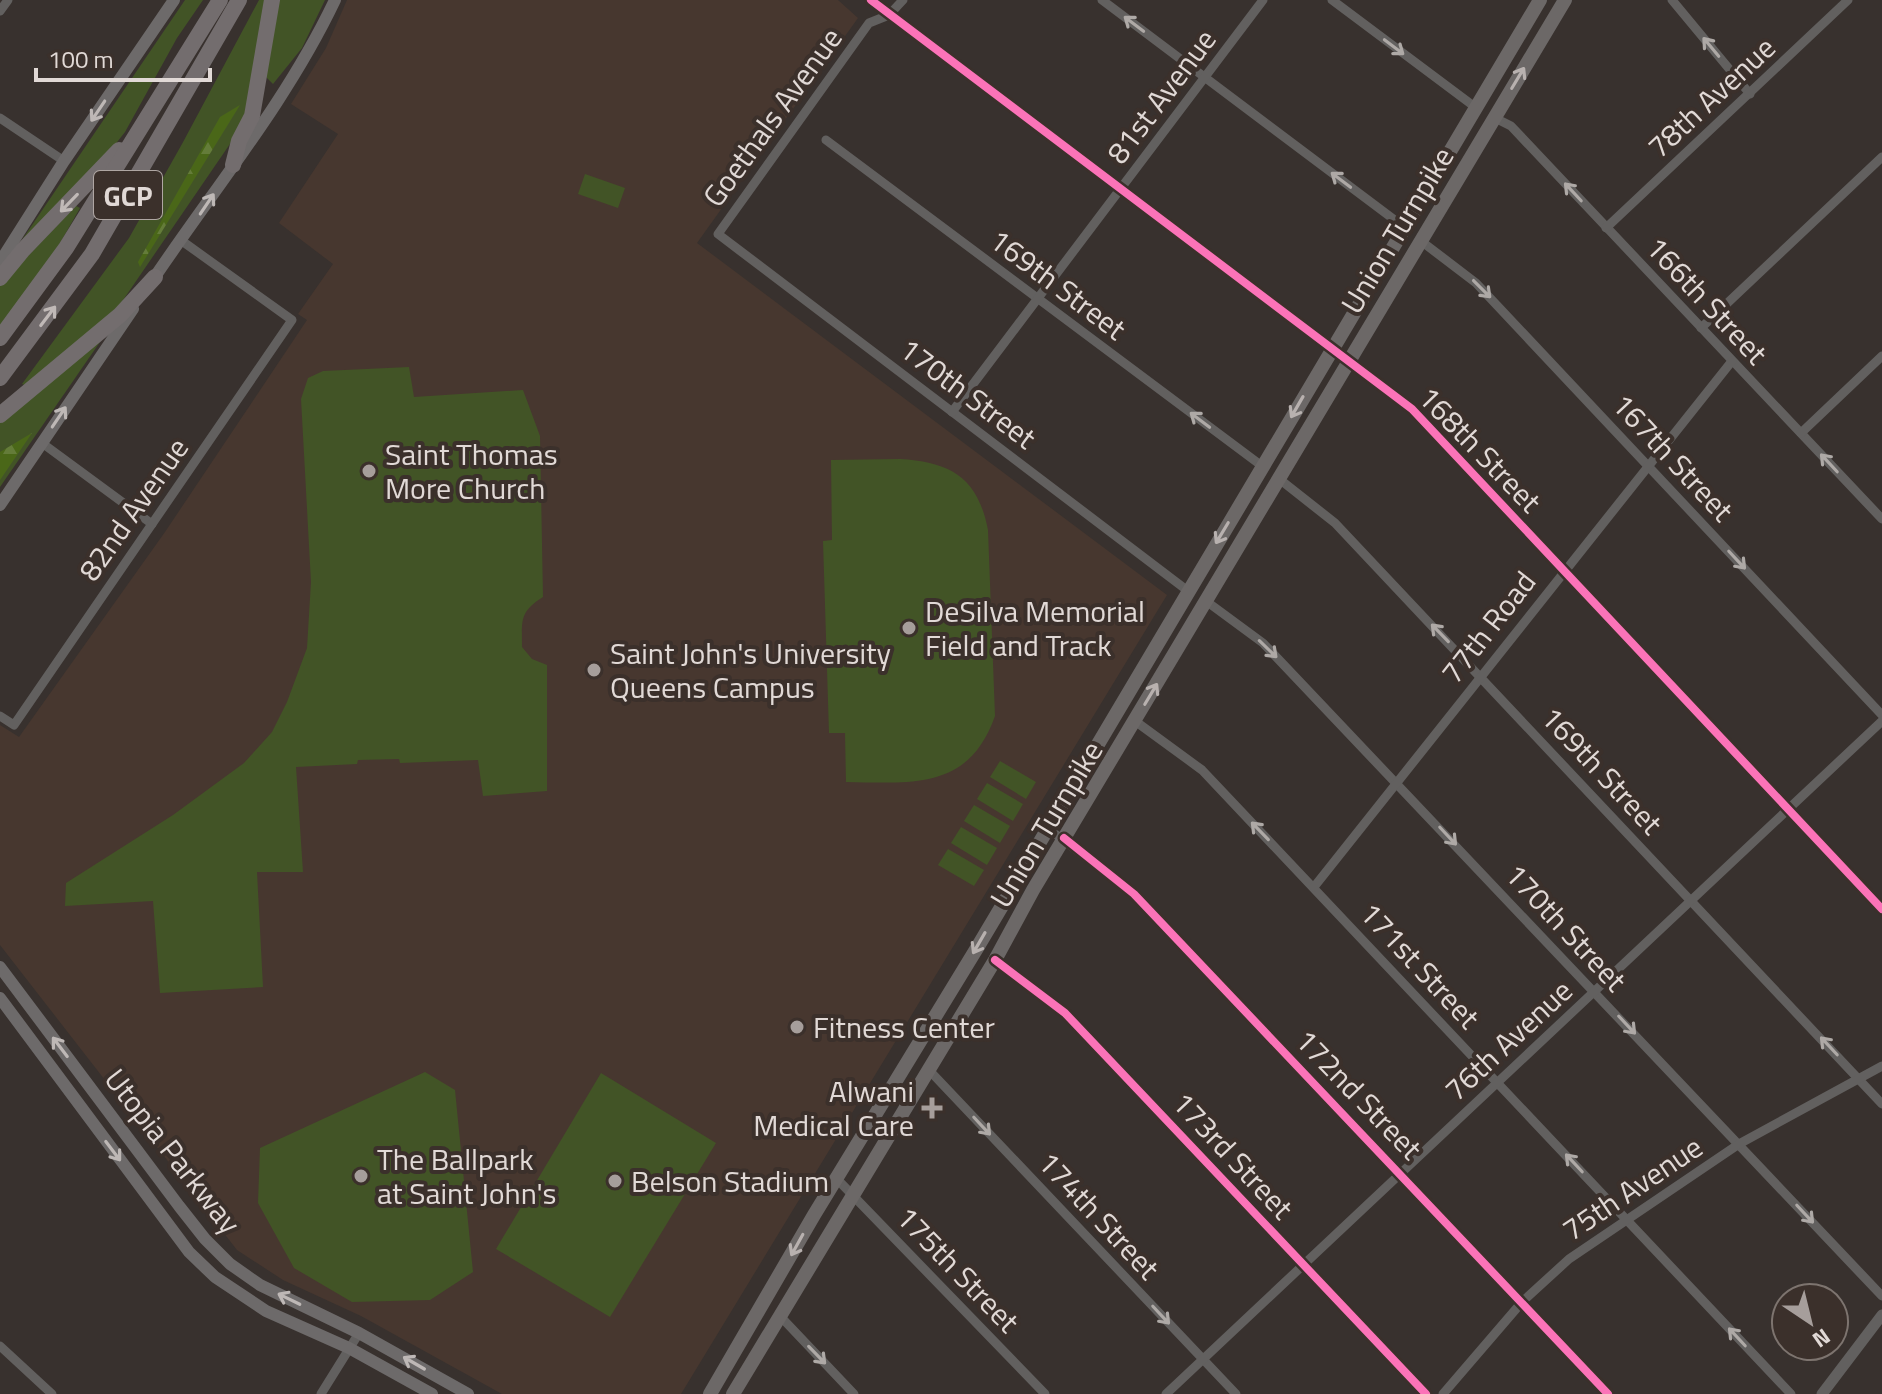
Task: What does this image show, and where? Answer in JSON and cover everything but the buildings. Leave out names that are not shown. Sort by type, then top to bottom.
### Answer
[{"type":"highway","name":"GCP","points":[[0,338],[66,248],[220,0]]},
{"type":"highway","name":"GCP","points":[[0,378],[92,254],[239,0]]},
{"type":"highway","points":[[233,165],[239,141],[252,116],[272,0]]},
{"type":"highway","points":[[0,278],[141,125]]},
{"type":"highway","points":[[0,415],[120,315],[155,277]]},
{"type":"main road","points":[[0,262],[64,161],[174,0]]},
{"type":"main road","points":[[0,505],[285,92],[335,0]]},
{"type":"main road","name":"Union Turnpike","points":[[710,1394],[1540,0]]},
{"type":"main road","name":"Union Turnpike","points":[[733,1394],[995,960],[1064,838],[1565,0]]},
{"type":"main road","name":"Utopia Parkway","points":[[0,967],[205,1239],[230,1264],[260,1285],[359,1333],[468,1394]]},
{"type":"main road","name":"Utopia Parkway","points":[[0,998],[189,1252],[215,1277],[266,1311],[349,1348],[432,1394]]},
{"type":"street","points":[[0,11],[8,0]]},
{"type":"street","name":"168th Street","points":[[871,0],[1412,409],[1882,909]]},
{"type":"street","name":"Goethals Avenue","points":[[718,234],[869,23],[889,15],[903,0]]},
{"type":"street","points":[[1102,0],[1404,227]]},
{"type":"street","name":"81st Avenue","points":[[952,412],[1263,0]]},
{"type":"street","points":[[1332,0],[1475,107]]},
{"type":"street","points":[[1672,0],[1750,94]]},
{"type":"street","name":"78th Avenue","points":[[1606,228],[1848,0]]},
{"type":"street","points":[[0,118],[64,161]]},
{"type":"street","name":"166th Street","points":[[1495,118],[1511,126],[1882,519]]},
{"type":"street","name":"169th Street","points":[[826,140],[1262,466]]},
{"type":"street","points":[[1701,328],[1882,157]]},
{"type":"street","name":"170th Street","points":[[718,234],[1188,591]]},
{"type":"street","name":"82nd Avenue","points":[[0,716],[14,725],[292,320],[182,241]]},
{"type":"street","name":"167th Street","points":[[1421,241],[1476,283],[1882,718]]},
{"type":"street","points":[[1801,433],[1882,356]]},
{"type":"street","name":"77th Road","points":[[1314,887],[1732,361]]},
{"type":"street","points":[[42,443],[152,524]]},
{"type":"street","name":"169th Street","points":[[1278,478],[1335,523],[1882,1104]]},
{"type":"street","name":"170th Street","points":[[1206,601],[1263,643],[1882,1296]]},
{"type":"street","name":"76th Avenue","points":[[1166,1394],[1882,718]]},
{"type":"street","name":"171st Street","points":[[1135,721],[1202,770],[1791,1394]]},
{"type":"street","name":"172nd Street","points":[[1046,827],[1134,894],[1608,1394]]},
{"type":"street","name":"173rd Street","points":[[995,960],[1065,1013],[1426,1394]]},
{"type":"street","name":"75th Avenue","points":[[1443,1394],[1522,1302],[1569,1259],[1739,1144],[1882,1066]]},
{"type":"street","name":"174th Street","points":[[928,1069],[1236,1394]]},
{"type":"street","name":"175th Street","points":[[836,1178],[1045,1394]]},
{"type":"street","points":[[1822,1394],[1882,1315]]},
{"type":"street","points":[[780,1316],[854,1394]]},
{"type":"street","points":[[321,1394],[359,1333]]},
{"type":"street","points":[[0,1346],[52,1394]]},
{"type":"shaded area","name":"Saint John's University Queens Campus","points":[[347,0],[838,0],[858,18],[697,243],[1167,595],[681,1394],[502,1394],[361,1316],[283,1280],[237,1250],[0,945],[0,725],[19,737],[165,532],[307,320],[298,314],[333,264],[279,223],[338,134],[291,104],[326,48]]},
{"type":"green space","points":[[185,0],[203,0],[177,38],[125,132],[99,165],[7,262]]},
{"type":"green space","points":[[259,0],[268,0],[249,113],[232,141],[119,306],[27,386],[22,384],[129,238]]},
{"type":"green space","points":[[276,0],[325,0],[302,48],[273,84],[266,77]]},
{"type":"green space","points":[[240,105],[140,267],[138,262],[220,117]]},
{"type":"green space","points":[[585,174],[625,188],[618,208],[578,194]]},
{"type":"green space","points":[[76,206],[80,208],[51,259],[0,328],[0,285]]},
{"type":"green space","points":[[102,339],[0,487],[0,422]]},
{"type":"green space","points":[[409,367],[414,397],[523,390],[540,436],[543,597],[526,613],[522,647],[532,659],[547,665],[547,791],[483,796],[478,760],[400,763],[399,759],[358,760],[357,764],[296,767],[303,872],[257,872],[263,987],[160,993],[153,901],[65,906],[66,883],[173,815],[244,763],[272,732],[307,648],[311,582],[301,399],[308,378],[323,371]]},
{"type":"green space","points":[[32,433],[0,480],[0,452]]},
{"type":"green space","name":"DeSilva Memorial Field and Track","points":[[900,459],[934,464],[959,476],[977,497],[983,512],[988,530],[995,716],[984,740],[970,758],[954,770],[916,781],[846,782],[845,733],[829,733],[823,541],[832,540],[831,460]]},
{"type":"green space","points":[[1000,761],[1036,782],[1026,799],[990,777]]},
{"type":"green space","points":[[987,783],[1023,804],[1013,821],[977,799]]},
{"type":"green space","points":[[974,805],[1010,826],[1000,843],[964,821]]},
{"type":"green space","points":[[961,827],[997,848],[987,865],[951,843]]},
{"type":"green space","points":[[948,849],[984,870],[974,886],[938,865]]},
{"type":"green space","name":"The Ballpark at Saint John's","points":[[425,1072],[455,1090],[473,1272],[430,1300],[352,1302],[294,1268],[258,1203],[260,1148]]},
{"type":"green space","name":"Belson Stadium","points":[[601,1073],[716,1143],[610,1317],[496,1249]]},
{"type":"cycle path","points":[[871,0],[1412,409],[1882,909]]},
{"type":"cycle path","points":[[1064,838],[1134,894],[1608,1394]]},
{"type":"cycle path","points":[[995,960],[1065,1013],[1426,1394]]},
{"type":"place","name":"Saint Thomas More Church","points":[[369,471]]},
{"type":"place","name":"DeSilva Memorial Field and Track","points":[[909,628]]},
{"type":"place","name":"Saint John's University Queens Campus","points":[[594,670]]},
{"type":"place","name":"Fitness Center","points":[[797,1027]]},
{"type":"place","name":"Alwani Medical Care","points":[[932,1108]]},
{"type":"place","name":"The Ballpark at Saint John's","points":[[361,1176]]},
{"type":"place","name":"Belson Stadium","points":[[615,1181]]}]
